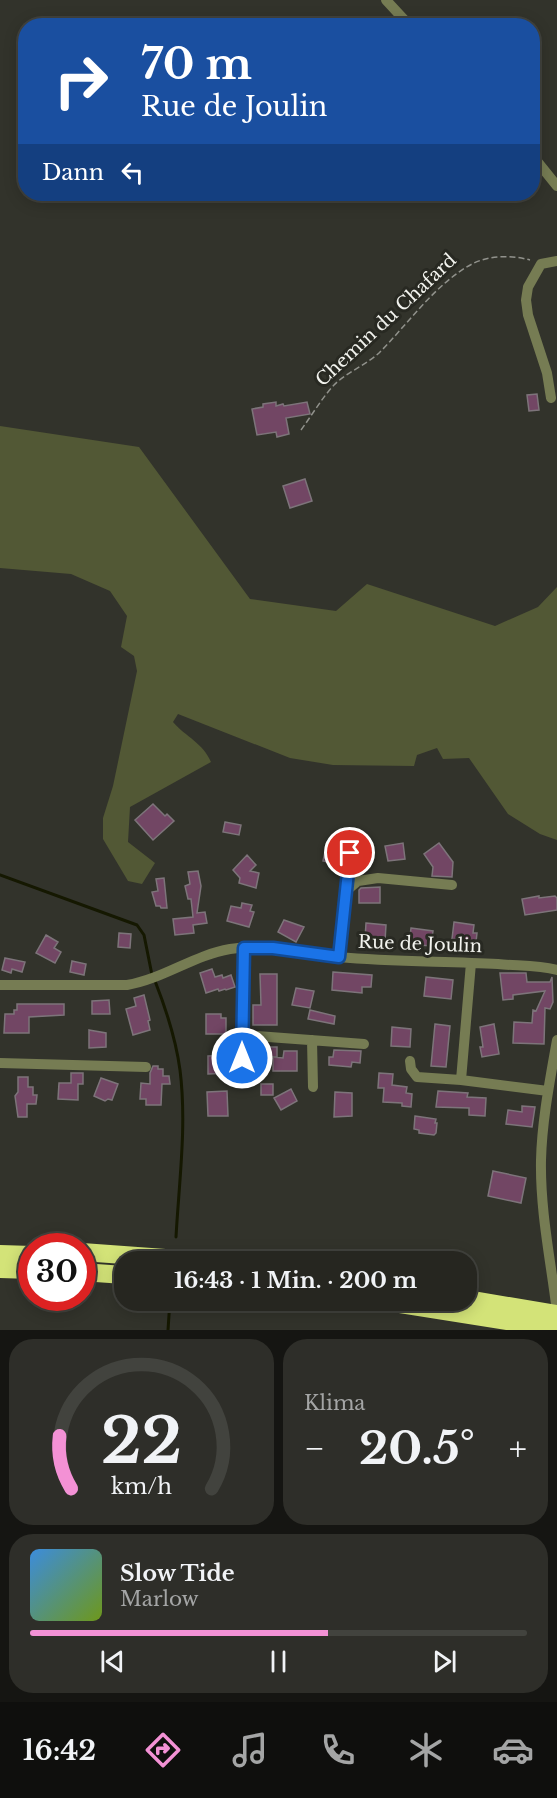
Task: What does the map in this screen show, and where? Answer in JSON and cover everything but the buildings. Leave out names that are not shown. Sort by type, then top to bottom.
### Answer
[{"type":"highway","points":[[0,1248],[18,1249]]},
{"type":"highway","points":[[96,1252],[114,1253]]},
{"type":"highway","points":[[0,1254],[18,1255]]},
{"type":"highway","points":[[96,1260],[114,1261]]},
{"type":"highway","points":[[0,1269],[18,1270]]},
{"type":"highway","points":[[96,1273],[114,1274]]},
{"type":"highway","points":[[477,1301],[557,1313]]},
{"type":"highway","points":[[444,1311],[557,1329]]},
{"type":"street","points":[[386,0],[403,18]]},
{"type":"street","points":[[540,165],[557,186]]},
{"type":"street","points":[[551,398],[547,373],[528,315],[526,300],[528,287],[541,264],[557,261]]},
{"type":"street","points":[[339,957],[350,853]]},
{"type":"street","points":[[345,892],[358,881],[378,878],[452,885]]},
{"type":"street","points":[[242,1081],[244,948]]},
{"type":"street","name":"Rue de Joulin","points":[[0,985],[118,986],[135,984],[217,952],[244,948],[273,948],[339,957],[545,967],[557,970]]},
{"type":"street","points":[[461,1080],[471,963]]},
{"type":"street","points":[[242,1035],[364,1044]]},
{"type":"street","points":[[312,1040],[313,1087]]},
{"type":"street","points":[[557,1040],[548,1090],[541,1158],[542,1194],[557,1313]]},
{"type":"street","points":[[410,1061],[411,1069],[417,1077],[548,1090]]},
{"type":"street","points":[[0,1063],[146,1068]]},
{"type":"path","name":"Chemin du Chafard","points":[[301,430],[334,385],[376,355],[457,274],[473,263],[493,258],[521,258],[541,264]]},
{"type":"green space","points":[[0,426],[139,447],[250,599],[336,611],[367,584],[495,626],[538,607],[557,587],[557,840],[540,834],[508,814],[469,758],[443,759],[437,748],[417,755],[414,766],[333,765],[290,758],[178,714],[173,722],[199,745],[211,762],[130,807],[128,842],[155,863],[142,884],[128,881],[103,839],[103,818],[113,786],[137,671],[134,656],[121,647],[127,616],[110,591],[71,574],[0,568]]},
{"type":"waterway","points":[[0,875],[137,925],[144,935],[152,975]]},
{"type":"waterway","points":[[155,981],[173,1036],[182,1091],[182,1154],[176,1237]]},
{"type":"waterway","points":[[168,1330],[169,1311]]},
{"type":"route","points":[[242,1058],[244,948],[273,948],[339,957],[350,853]]}]
